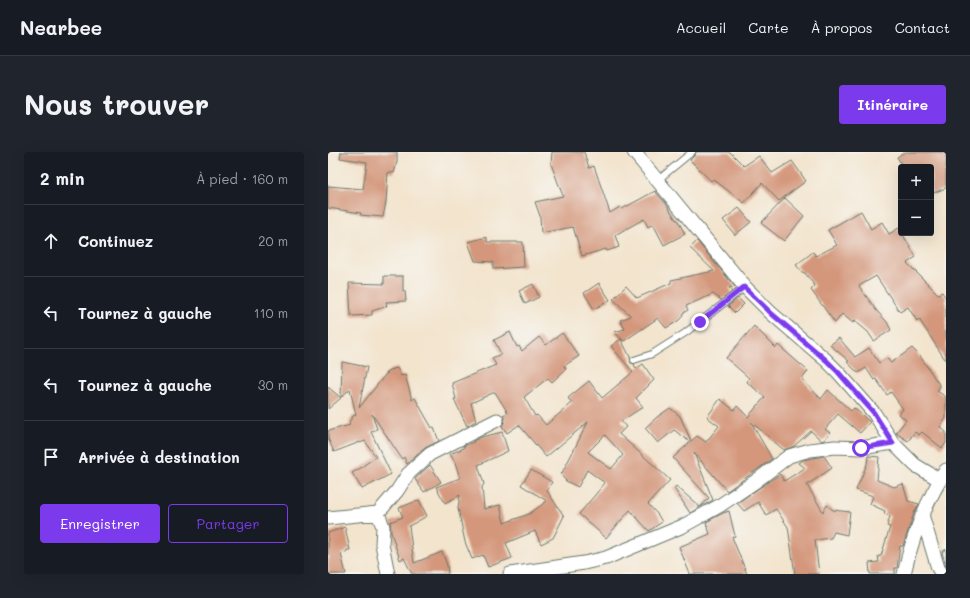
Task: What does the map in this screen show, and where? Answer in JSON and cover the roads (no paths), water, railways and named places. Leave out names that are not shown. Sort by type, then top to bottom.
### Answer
[{"type":"street","points":[[634,152],[744,287],[772,314],[838,372],[874,413],[893,443],[915,465],[943,475],[922,515],[908,554],[904,574]]},
{"type":"street","points":[[328,518],[378,513],[398,491],[408,474],[430,454],[496,420]]},
{"type":"street","points":[[510,574],[584,563],[606,558],[683,526],[719,506],[756,482],[788,456],[810,450],[836,447],[861,448],[893,443]]},
{"type":"street","points":[[378,513],[383,527],[382,544],[388,574]]},
{"type":"street","points":[[922,515],[938,568],[942,574]]},
{"type":"lane","points":[[658,180],[692,152]]},
{"type":"lane","points":[[634,360],[652,354],[685,333],[744,287]]}]
